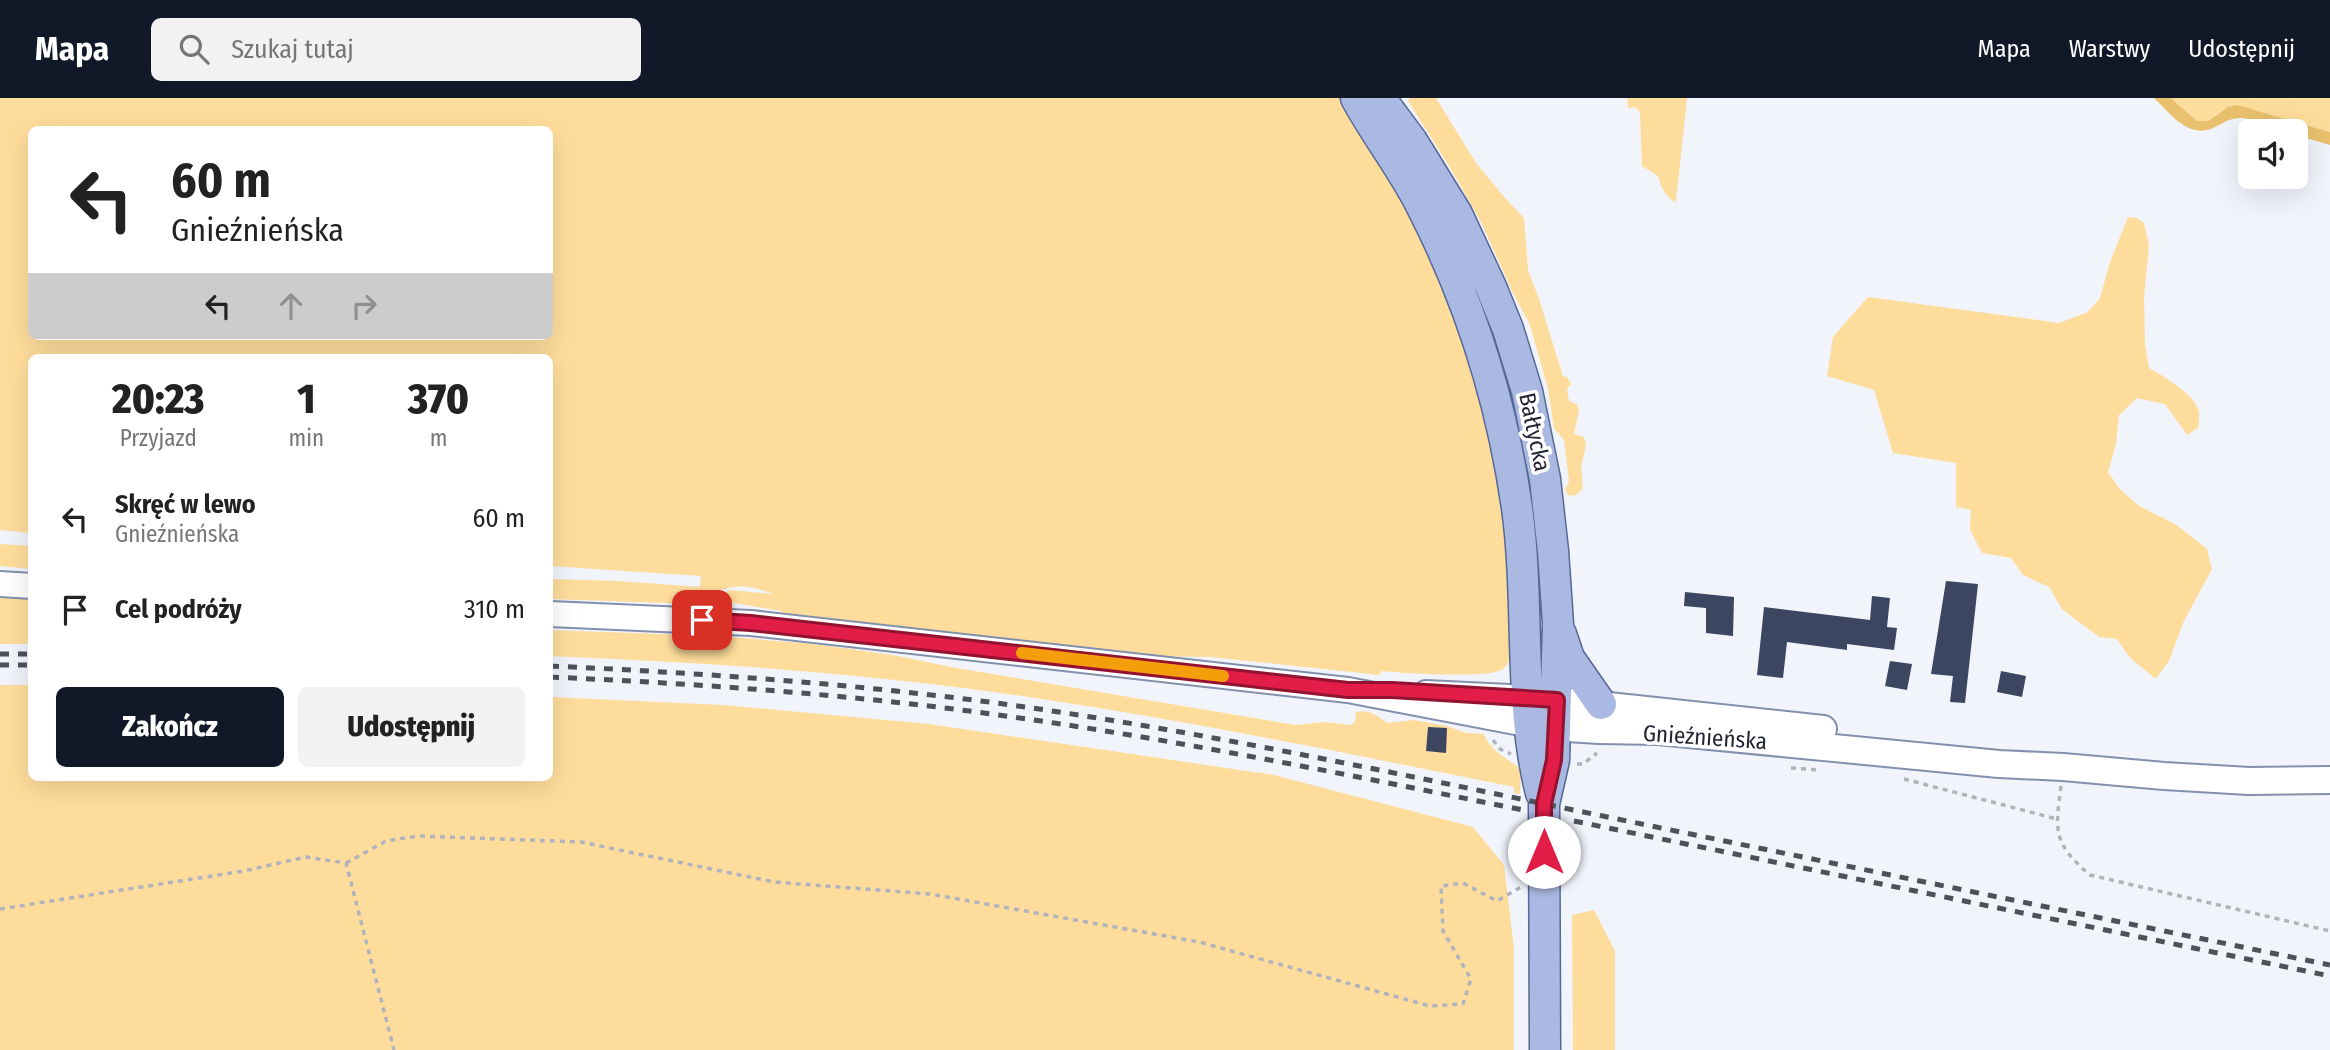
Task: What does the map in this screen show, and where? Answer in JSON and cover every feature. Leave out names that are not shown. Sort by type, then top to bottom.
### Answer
[{"type":"main road","name":"Bałtycka","points":[[1356,98],[1426,216],[1460,292],[1487,370],[1500,416],[1518,512],[1543,712]]},
{"type":"main road","name":"Bałtycka","points":[[1377,98],[1412,141],[1457,214],[1492,287],[1527,391],[1545,479],[1558,624],[1533,757],[1544,804],[1545,1050]]},
{"type":"main road","points":[[1558,624],[1569,657],[1601,704]]},
{"type":"main road","name":"Gnieźnieńska","points":[[1543,712],[1601,704],[1938,742],[2001,752],[2063,767]]},
{"type":"main road","name":"Gnieźnieńska","points":[[1543,712],[1658,732],[1999,764],[2249,781],[2330,780]]},
{"type":"street","points":[[0,584],[28,586]]},
{"type":"street","name":"Gnieźnieńska","points":[[553,614],[751,623],[1348,690],[1392,690],[1543,712]]},
{"type":"path","points":[[1491,738],[1500,749],[1513,755]]},
{"type":"path","points":[[1583,764],[1598,752]]},
{"type":"path","points":[[2063,767],[2057,819],[2059,838],[2069,858],[2090,875],[2330,931]]},
{"type":"path","points":[[1896,777],[2057,819]]},
{"type":"path","points":[[0,909],[244,872],[306,857],[346,863],[386,841],[419,835],[580,842],[774,882],[930,894],[1199,942],[1430,1006],[1463,1004],[1471,979],[1443,931],[1441,886],[1463,883],[1497,901],[1531,881]]},
{"type":"path","points":[[346,863],[394,1050]]},
{"type":"shaded area","points":[[0,98],[1339,98],[1398,186],[1466,339],[1505,491],[1511,655],[1504,668],[1495,672],[1444,674],[1381,671],[1380,675],[1210,657],[1138,656],[782,617],[781,611],[728,602],[724,599],[723,594],[730,590],[773,594],[748,587],[704,592],[701,600],[693,604],[553,599],[553,579],[700,587],[701,576],[553,566],[553,354],[28,354],[28,533],[0,530]]},
{"type":"shaded area","points":[[1410,98],[1436,98],[1476,163],[1524,218],[1528,270],[1563,376],[1567,377],[1571,384],[1567,389],[1569,401],[1577,404],[1579,410],[1574,434],[1584,437],[1586,444],[1581,468],[1583,488],[1575,496],[1568,495],[1565,490],[1569,481],[1564,440],[1554,428],[1548,389],[1530,325],[1481,222],[1408,101]]},
{"type":"shaded area","points":[[1627,98],[1687,98],[1676,202],[1664,191],[1658,176],[1642,166],[1640,113],[1636,107],[1628,108]]},
{"type":"shaded area","points":[[2154,98],[2171,98],[2197,121],[2208,121],[2228,107],[2237,105],[2285,119],[2238,118],[2213,128],[2195,130],[2173,117]]},
{"type":"shaded area","points":[[2171,98],[2330,98],[2330,132],[2308,126],[2308,119],[2286,119],[2255,110],[2220,112],[2208,121],[2197,121]]},
{"type":"shaded area","points":[[2308,126],[2330,132],[2330,145],[2308,139]]},
{"type":"shaded area","points":[[2128,217],[2137,218],[2144,223],[2149,245],[2144,297],[2145,344],[2149,368],[2192,399],[2197,406],[2199,418],[2198,428],[2187,435],[2165,404],[2137,398],[2119,415],[2116,444],[2108,472],[2119,488],[2139,506],[2175,524],[2207,549],[2212,569],[2183,623],[2169,661],[2156,679],[2130,658],[2117,639],[2099,637],[2062,609],[2049,587],[2023,575],[2011,558],[1982,553],[1970,530],[1971,510],[1956,507],[1956,463],[1893,453],[1874,390],[1827,376],[1833,337],[1868,297],[2059,323],[2088,312],[2100,298],[2110,262]]},
{"type":"shaded area","points":[[0,544],[28,546],[28,569],[0,566]]},
{"type":"shaded area","points":[[0,593],[28,597],[28,644],[0,644]]},
{"type":"shaded area","points":[[553,630],[718,636],[814,644],[893,655],[1296,725],[1325,722],[1351,725],[1355,722],[1356,712],[1365,711],[1387,723],[1413,720],[1447,726],[1466,733],[1484,734],[1495,750],[1521,769],[1520,794],[1514,793],[1514,787],[1095,707],[914,682],[671,662],[553,656]]},
{"type":"shaded area","points":[[0,685],[28,685],[28,781],[553,781],[553,697],[723,705],[929,724],[1274,775],[1473,827],[1504,865],[1514,949],[1514,1050],[0,1050]]},
{"type":"shaded area","points":[[1594,910],[1615,951],[1615,1050],[1573,1050],[1572,915]]},
{"type":"building","points":[[1946,581],[1978,584],[1965,703],[1950,702],[1953,676],[1931,674]]},
{"type":"building","points":[[1685,592],[1734,597],[1733,636],[1706,633],[1706,608],[1684,606]]},
{"type":"building","points":[[1872,596],[1890,598],[1887,627],[1897,628],[1894,650],[1847,644],[1847,650],[1787,642],[1783,678],[1757,675],[1764,607],[1870,620]]},
{"type":"building","points":[[1890,661],[1912,664],[1907,690],[1885,686]]},
{"type":"building","points":[[2001,671],[2026,676],[2022,697],[1997,692]]},
{"type":"building","points":[[1428,727],[1447,728],[1446,753],[1426,751]]},
{"type":"railway","points":[[0,654],[28,654]]},
{"type":"railway","points":[[0,665],[28,665]]},
{"type":"railway","points":[[553,666],[839,685],[1011,705],[1166,729],[1397,773],[2330,965]]},
{"type":"railway","points":[[553,677],[782,691],[1013,717],[1205,748],[1523,810]]},
{"type":"railway","points":[[1574,821],[2330,976]]},
{"type":"slow traffic","points":[[1022,653],[1223,676]]},
{"type":"route","points":[[702,620],[751,623],[1348,690],[1392,690],[1557,700],[1554,760],[1544,804],[1544,852]]}]
